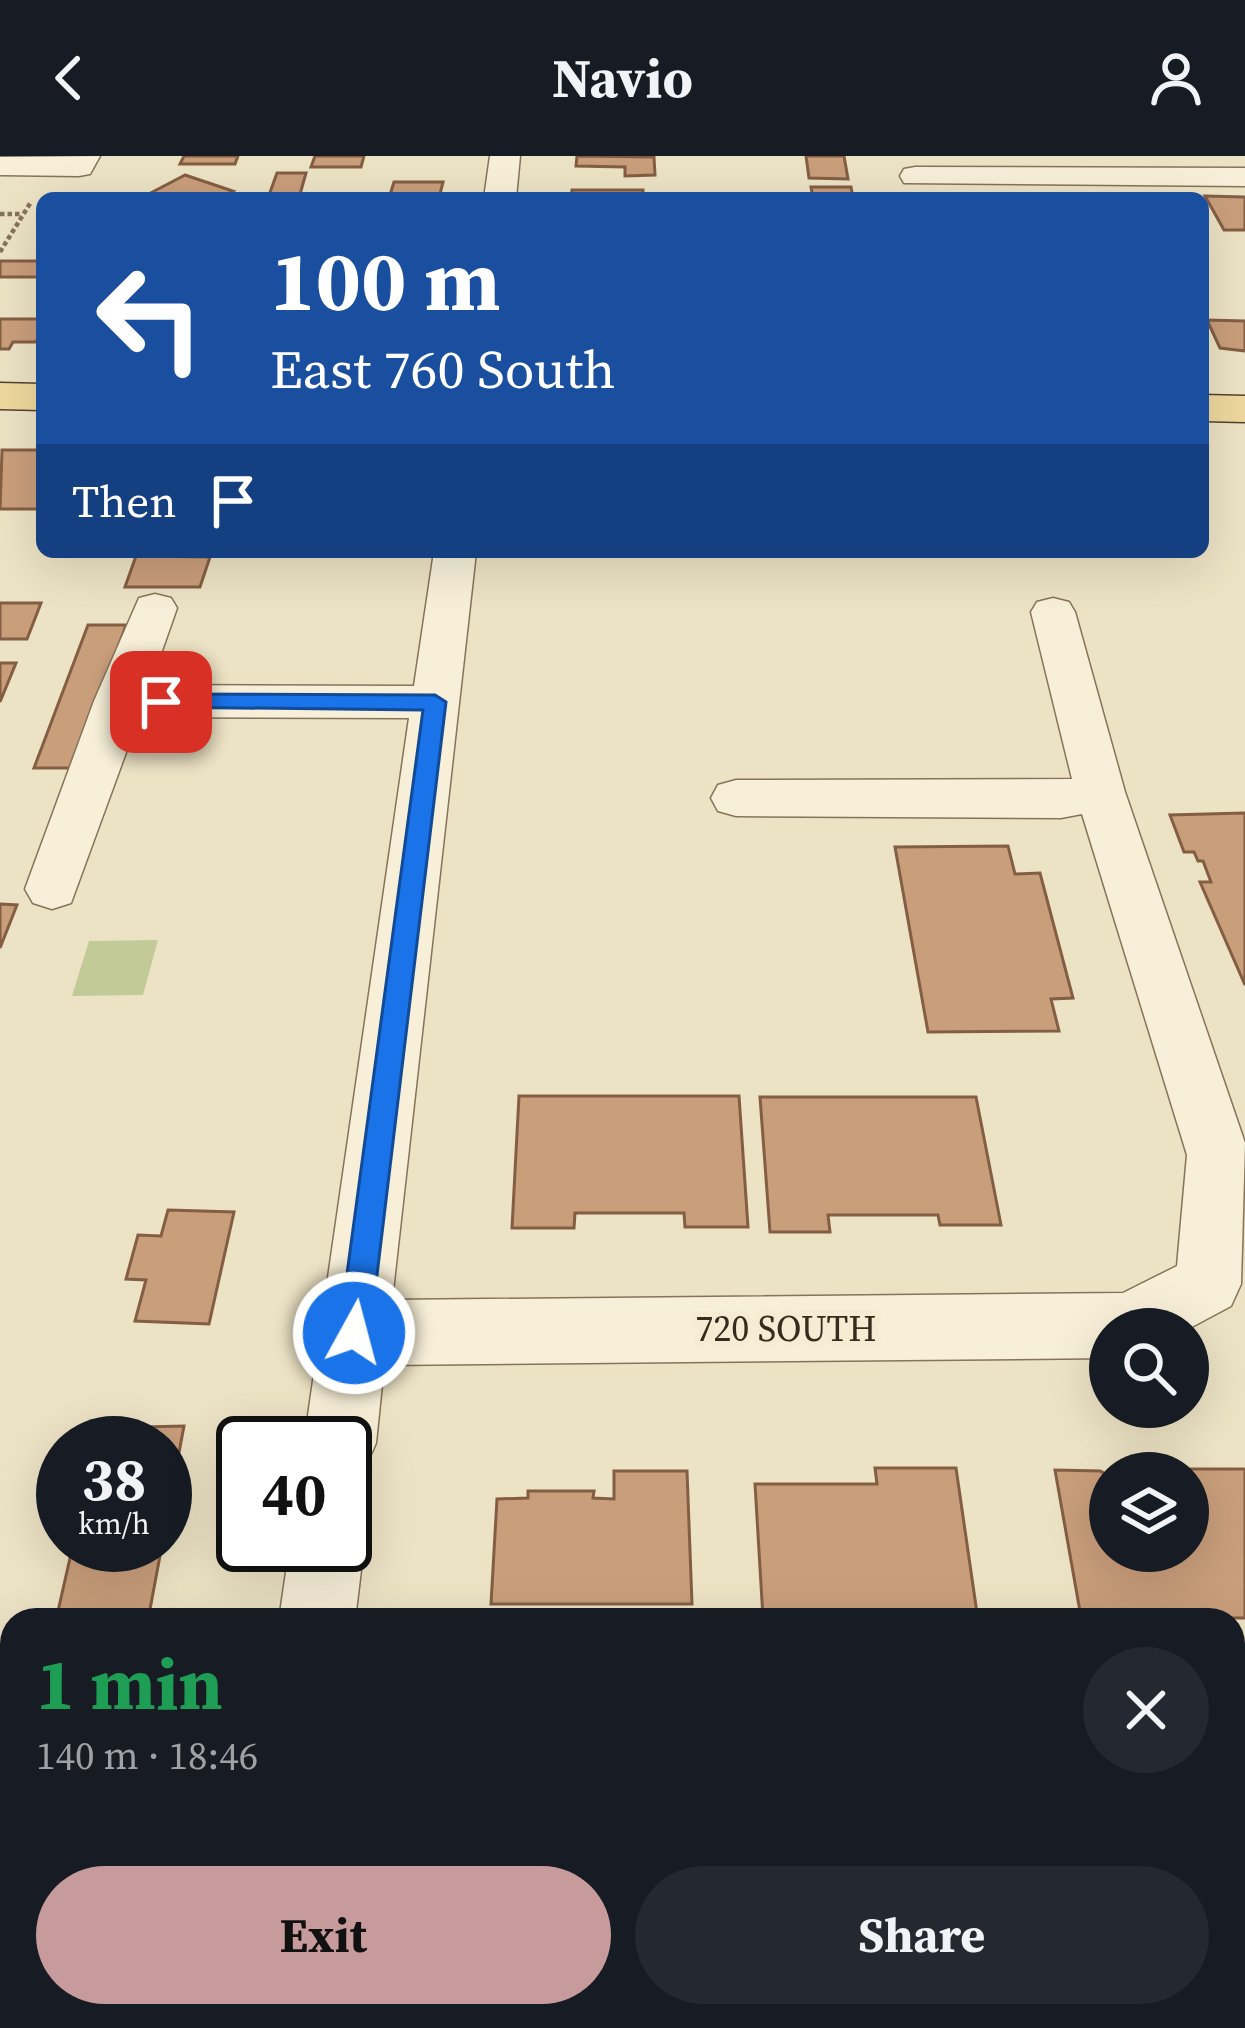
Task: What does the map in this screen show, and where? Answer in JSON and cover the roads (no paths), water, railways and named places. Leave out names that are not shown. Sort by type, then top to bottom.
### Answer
[{"type":"main road","points":[[0,396],[36,397]]},
{"type":"main road","points":[[1209,408],[1245,409]]},
{"type":"street","points":[[501,192],[506,156]]},
{"type":"street","points":[[0,166],[82,161]]},
{"type":"street","points":[[915,177],[1245,177]]},
{"type":"street","points":[[343,1416],[453,558]]},
{"type":"street","points":[[52,889],[155,608]]},
{"type":"street","points":[[736,798],[1061,800],[1100,792],[1052,612]]},
{"type":"street","points":[[118,701],[435,702]]},
{"type":"street","name":"720 SOUTH","points":[[354,1333],[1128,1325],[1208,1284],[1218,1155],[1100,792]]},
{"type":"street","points":[[319,1608],[323,1572]]}]
